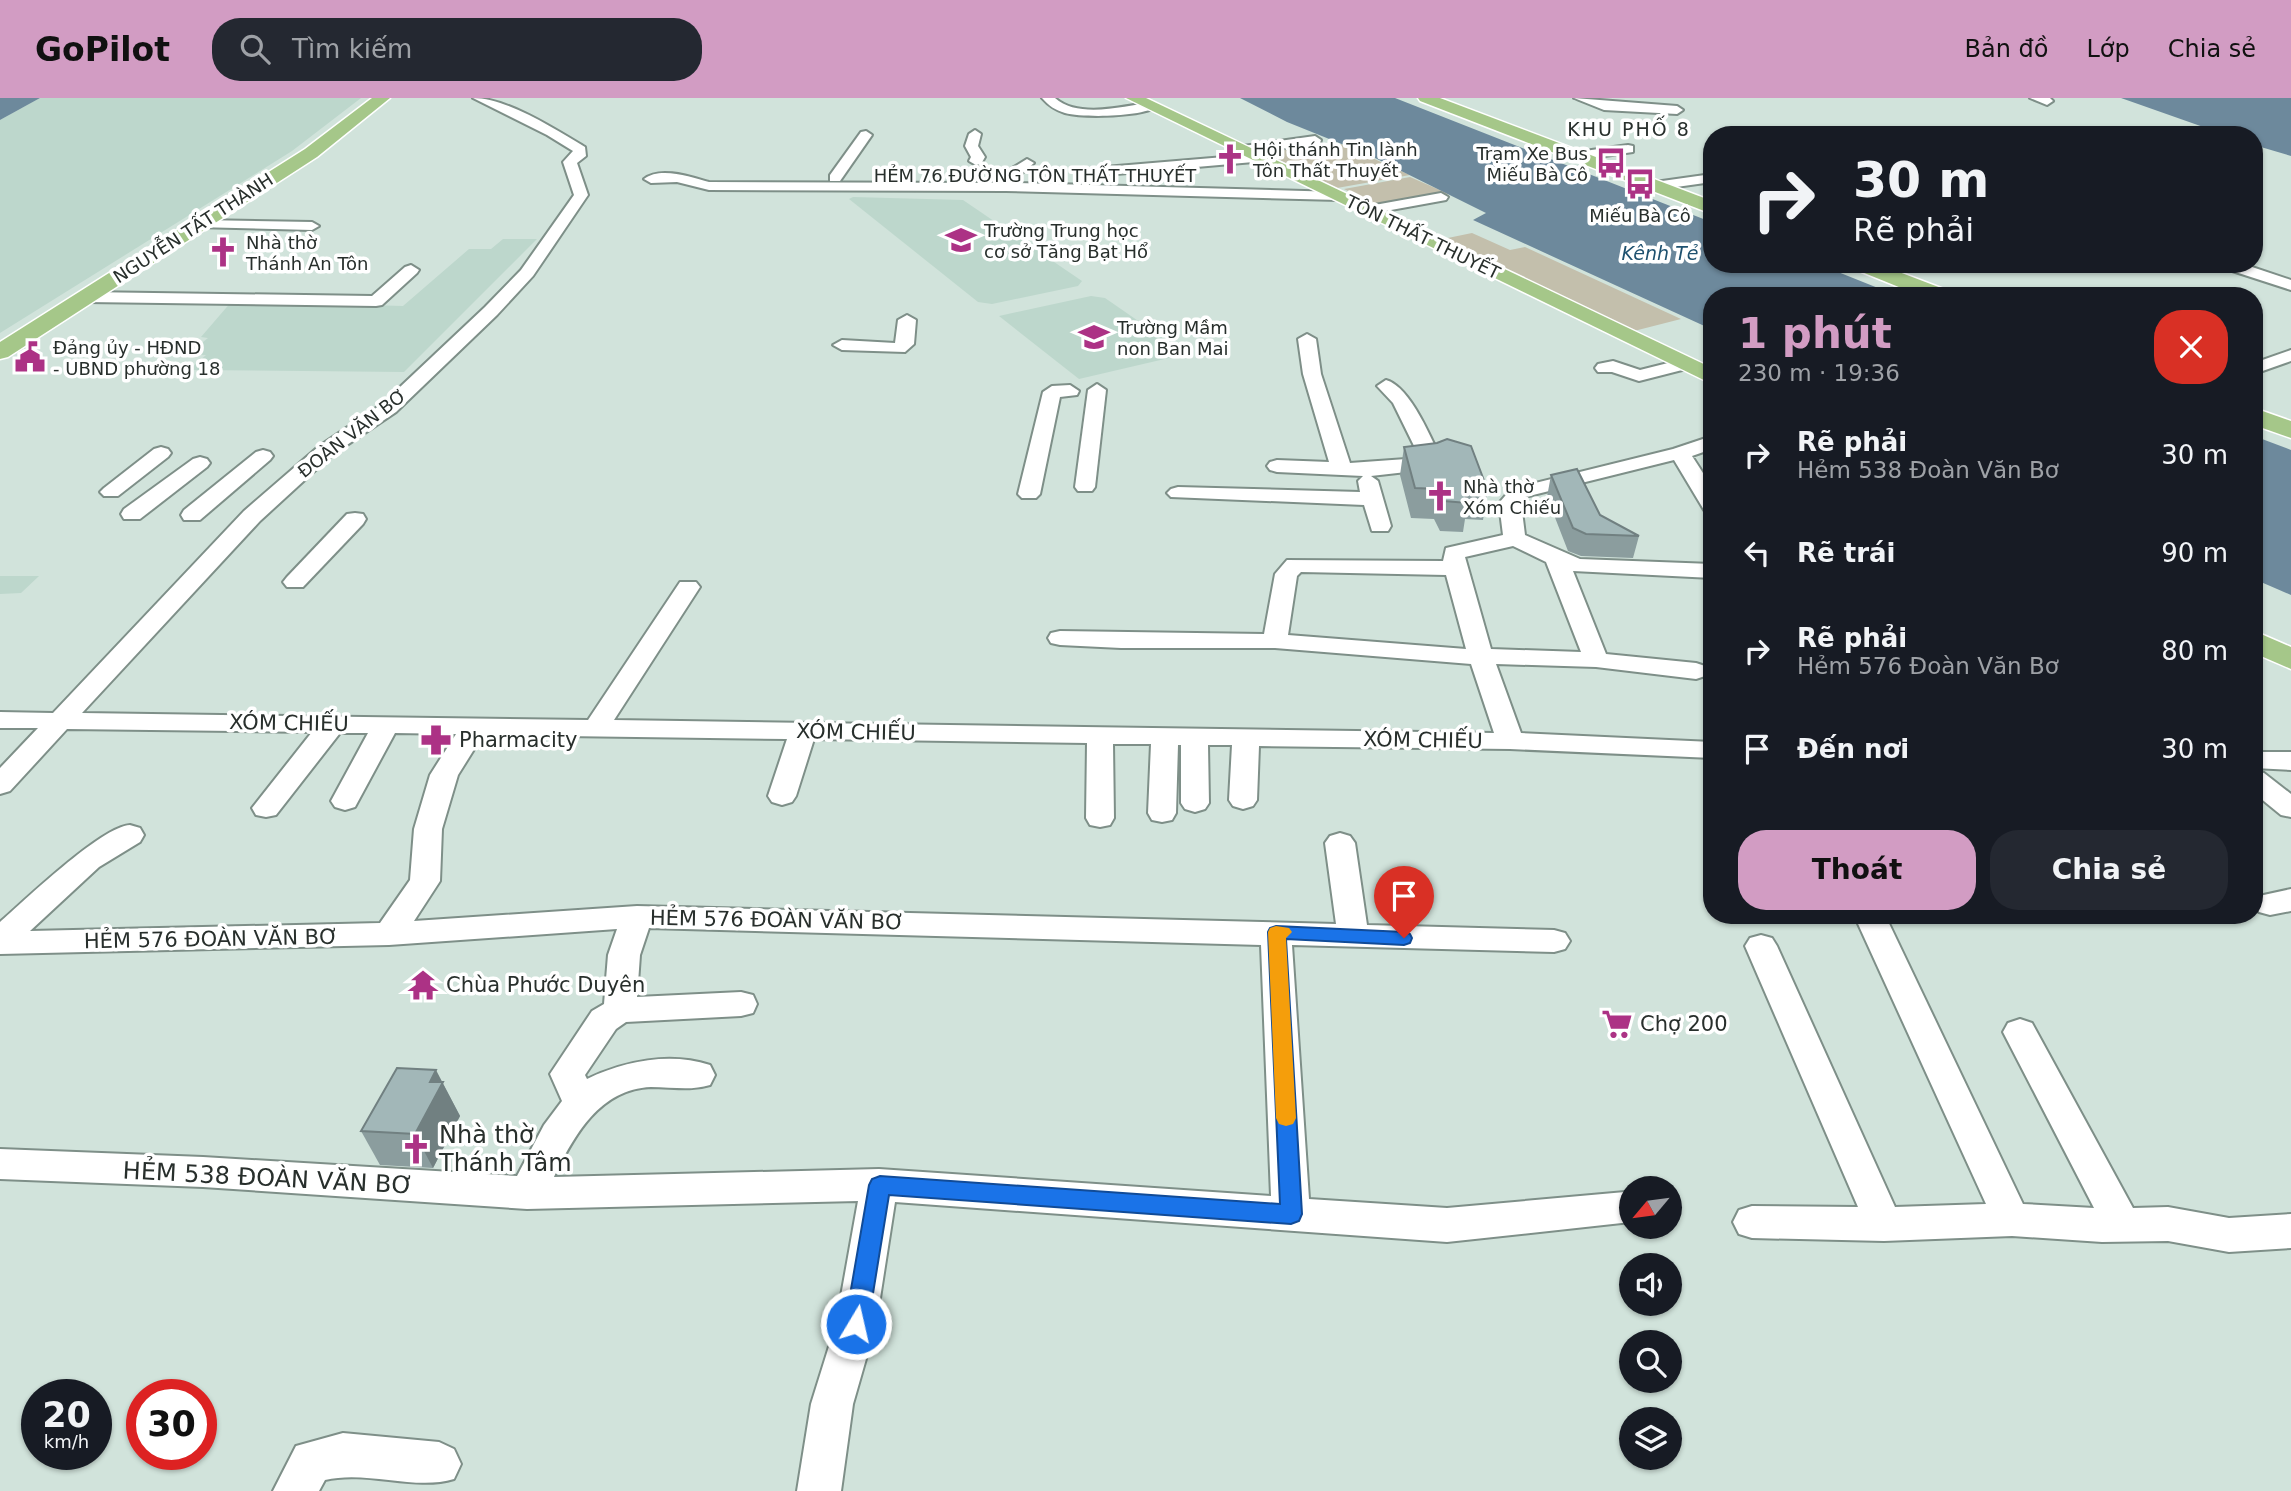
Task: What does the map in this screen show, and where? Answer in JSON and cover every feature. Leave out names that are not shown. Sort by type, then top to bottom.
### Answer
[{"type":"main road","name":"NGUYỄN TẤT THÀNH","points":[[0,341],[301,152],[370,98]]},
{"type":"main road","name":"NGUYỄN TẤT THÀNH","points":[[0,352],[311,153],[382,98]]},
{"type":"main road","points":[[1426,98],[1703,205]]},
{"type":"main road","name":"TÔN THẤT THUYẾT","points":[[1145,108],[1342,197],[1703,373]]},
{"type":"main road","points":[[1882,273],[1918,287]]},
{"type":"main road","points":[[2263,419],[2291,430]]},
{"type":"main road","points":[[2263,645],[2291,659]]},
{"type":"street","name":"ĐOÀN VĂN BƠ","points":[[0,785],[252,516],[325,451],[397,400],[491,312],[527,273],[561,227],[581,195],[570,162],[579,156],[580,150],[551,132],[479,98]]},
{"type":"street","points":[[1048,98],[1049,102],[1061,108],[1099,113],[1145,108]]},
{"type":"street","points":[[1092,103],[1124,98]]},
{"type":"street","points":[[1580,98],[1604,106],[1677,110]]},
{"type":"street","points":[[975,134],[970,142],[971,150],[978,157],[976,161]]},
{"type":"street","points":[[835,178],[866,135]]},
{"type":"street","points":[[1105,171],[1315,140]]},
{"type":"street","points":[[1577,156],[1629,149]]},
{"type":"street","points":[[1192,150],[1246,152]]},
{"type":"street","points":[[1006,187],[1012,181],[1014,173],[1027,163]]},
{"type":"street","points":[[651,178],[677,178],[709,186],[1006,187],[1342,197]]},
{"type":"street","points":[[1655,186],[1703,179]]},
{"type":"street","name":"HẺM 76 ĐƯỜNG TÔN THẤT THUYẾT","points":[[851,193],[1003,192],[1342,197]]},
{"type":"street","points":[[1369,210],[1441,197]]},
{"type":"street","points":[[200,224],[312,226]]},
{"type":"street","points":[[86,297],[376,301],[411,270]]},
{"type":"street","points":[[2254,273],[2291,285]]},
{"type":"street","points":[[842,345],[899,348],[905,344],[907,320]]},
{"type":"street","points":[[1307,340],[1312,374],[1341,468]]},
{"type":"street","points":[[2263,366],[2291,355]]},
{"type":"street","points":[[1604,368],[1613,366],[1639,376],[1684,364]]},
{"type":"street","points":[[1277,466],[1365,470],[1433,463],[1401,401],[1386,386]]},
{"type":"street","points":[[1085,487],[1097,390]]},
{"type":"street","points":[[1029,494],[1052,392],[1070,391]]},
{"type":"street","points":[[1514,538],[1510,503],[1518,493],[1703,445]]},
{"type":"street","points":[[111,492],[161,453]]},
{"type":"street","points":[[1680,453],[1703,490]]},
{"type":"street","points":[[191,515],[263,456]]},
{"type":"street","points":[[132,514],[200,463]]},
{"type":"street","points":[[1365,470],[1380,526]]},
{"type":"street","points":[[1178,493],[1373,499]]},
{"type":"street","points":[[295,582],[355,519]]},
{"type":"street","points":[[1275,641],[1286,574],[1294,565],[1455,560],[1469,546],[1498,544],[1514,538],[1540,549],[1557,561],[1578,566],[1703,571]]},
{"type":"street","points":[[1455,560],[1480,655],[1510,741]]},
{"type":"street","points":[[1557,561],[1597,660]]},
{"type":"street","points":[[596,728],[688,587]]},
{"type":"street","points":[[1060,638],[1121,641],[1275,641],[1434,656],[1480,655],[1597,660],[1696,671]]},
{"type":"street","name":"XÓM CHIẾU","points":[[0,720],[1510,741],[1703,750]]},
{"type":"street","points":[[266,808],[333,724]]},
{"type":"street","points":[[345,802],[387,725]]},
{"type":"street","points":[[389,934],[425,881],[428,829],[444,775],[475,726]]},
{"type":"street","points":[[782,796],[803,731]]},
{"type":"street","points":[[1100,735],[1100,818]]},
{"type":"street","points":[[1162,813],[1165,736]]},
{"type":"street","points":[[1194,737],[1195,803]]},
{"type":"street","points":[[1243,800],[1246,738]]},
{"type":"street","points":[[2263,760],[2291,761]]},
{"type":"street","points":[[2263,786],[2291,808]]},
{"type":"street","points":[[0,942],[89,860],[130,835]]},
{"type":"street","points":[[1340,843],[1353,937]]},
{"type":"street","points":[[620,1010],[624,955],[637,917]]},
{"type":"street","name":"HẺM 576 ĐOÀN VĂN BƠ","points":[[0,942],[389,934],[637,917],[1554,941]]},
{"type":"street","points":[[1873,924],[2012,1220]]},
{"type":"street","points":[[1276,932],[1291,1214]]},
{"type":"street","points":[[1761,946],[1884,1224]]},
{"type":"street","points":[[580,1103],[567,1074],[604,1020],[620,1010],[741,1004]]},
{"type":"street","points":[[2020,1032],[2122,1225]]},
{"type":"street","points":[[527,1193],[569,1114],[595,1089],[638,1075],[698,1075]]},
{"type":"street","name":"HẺM 538 ĐOÀN VĂN BƠ","points":[[0,1164],[203,1172],[527,1193],[880,1185],[1447,1225],[1619,1209]]},
{"type":"street","points":[[819,1491],[832,1404],[856,1324],[880,1185]]},
{"type":"street","points":[[1752,1222],[1884,1224],[2012,1220],[2122,1225],[2168,1224],[2229,1235],[2291,1231]]},
{"type":"street","points":[[295,1491],[311,1461],[343,1454],[439,1464]]},
{"type":"shaded area","points":[[40,98],[361,98],[292,151],[0,333],[0,120]]},
{"type":"shaded area","points":[[1341,144],[1410,175],[1337,188],[1259,150],[1290,146],[1299,150]]},
{"type":"shaded area","points":[[1410,177],[1449,194],[1380,207],[1344,189]]},
{"type":"shaded area","name":"Trường Trung học cơ sở Tăng Bạt Hổ","points":[[849,199],[963,200],[1082,281],[1078,286],[992,304],[978,302]]},
{"type":"shaded area","points":[[1472,233],[1510,250],[1525,247],[1681,319],[1634,331],[1443,239]]},
{"type":"shaded area","points":[[503,239],[537,239],[404,372],[189,370],[206,355],[188,354],[208,338],[201,337],[232,301],[403,306],[469,249],[491,249]]},
{"type":"shaded area","name":"Trường Mầm non Ban Mai","points":[[1091,296],[1105,298],[1186,354],[1079,379],[999,316]]},
{"type":"shaded area","points":[[0,576],[39,576],[21,593],[0,594]]},
{"type":"water","points":[[0,98],[40,98],[0,120]]},
{"type":"water","name":"Kênh Tẻ","points":[[1240,98],[1395,98],[1703,219],[1703,273],[1840,273],[1876,287],[1703,287],[1703,325],[1473,220],[1486,213],[1369,155],[1287,122]]},
{"type":"water","points":[[2121,98],[2291,98],[2291,156],[2263,148],[2263,126],[2200,126]]},
{"type":"water","points":[[2263,439],[2291,450],[2291,595],[2263,583]]},
{"type":"building","points":[[1447,439],[1471,446],[1488,491],[1464,489],[1467,503],[1444,501],[1439,489],[1415,488],[1404,447],[1437,443]]},
{"type":"building","points":[[1577,469],[1600,515],[1639,536],[1586,534],[1573,528],[1551,475]]},
{"type":"building","points":[[397,1068],[436,1070],[430,1082],[443,1082],[415,1134],[361,1131]]},
{"type":"slow traffic","points":[[1283,932],[1276,932],[1286,1118]]},
{"type":"place","name":"Hội thánh Tin lành Tôn Thất Thuyết","points":[[1230,159]]},
{"type":"place","name":"Trạm Xe Bus Miếu Bà Cô","points":[[1611,163]]},
{"type":"place","name":"Miếu Bà Cô","points":[[1640,184]]},
{"type":"place","name":"Trường Trung học cơ sở Tăng Bạt Hổ","points":[[961,240]]},
{"type":"place","name":"Nhà thờ Thánh An Tôn","points":[[223,252]]},
{"type":"place","name":"Trường Mầm non Ban Mai","points":[[1094,337]]},
{"type":"place","name":"Đảng ủy - HĐND - UBND phường 18","points":[[30,357]]},
{"type":"place","name":"Nhà thờ Xóm Chiếu","points":[[1440,496]]},
{"type":"place","name":"Pharmacity","points":[[436,740]]},
{"type":"place","name":"Chùa Phước Duyên","points":[[423,985]]},
{"type":"place","name":"Chợ 200","points":[[1617,1024]]},
{"type":"place","name":"Nhà thờ Thánh Tâm","points":[[416,1149]]},
{"type":"district","name":"KHU PHỐ 8","points":[[1629,129]]},
{"type":"route","points":[[856,1324],[880,1185],[1291,1214],[1276,932],[1404,938]]}]
